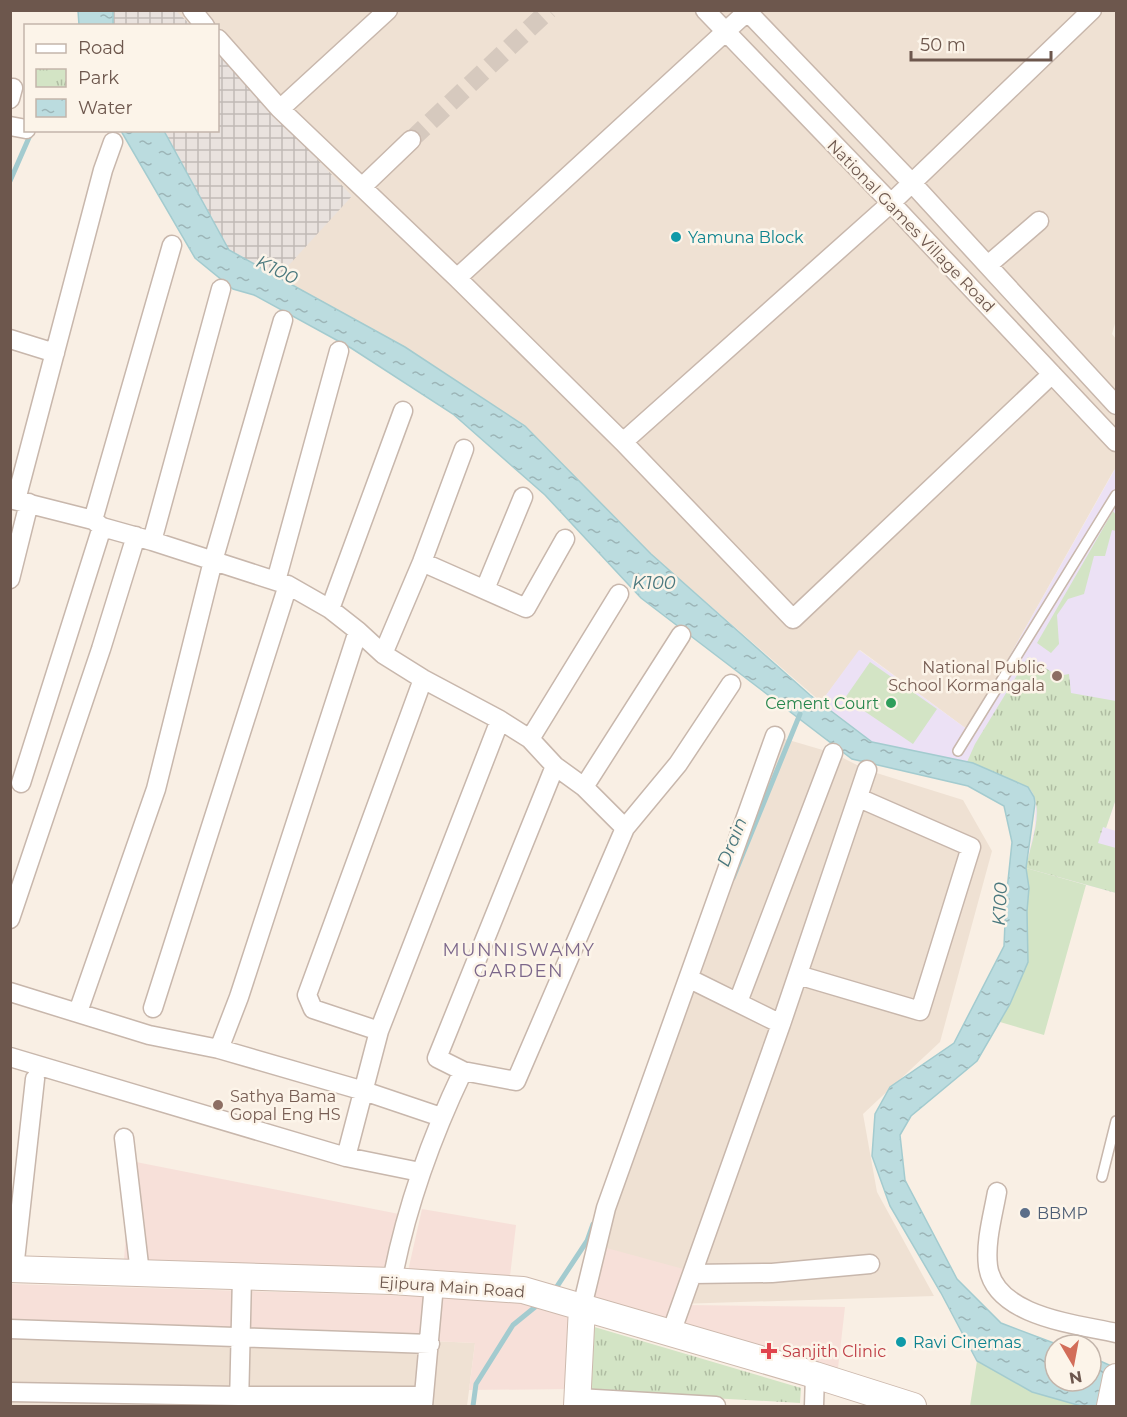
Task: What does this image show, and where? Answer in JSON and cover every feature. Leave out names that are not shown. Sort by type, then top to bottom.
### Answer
[{"type":"street","points":[[192,10],[203,24]]},
{"type":"street","points":[[280,109],[388,10]]},
{"type":"street","name":"National Games Village Road","points":[[705,10],[1116,442]]},
{"type":"street","points":[[623,442],[891,203],[1092,10]]},
{"type":"street","points":[[457,278],[747,11]]},
{"type":"street","name":"National Games Village Road","points":[[747,11],[912,183],[1116,405]]},
{"type":"street","points":[[219,40],[280,109],[457,278],[623,442],[793,618],[1052,374]]},
{"type":"street","points":[[362,187],[411,140]]},
{"type":"street","points":[[10,579],[19,500],[102,170],[113,142]]},
{"type":"street","points":[[988,265],[1039,221]]},
{"type":"street","points":[[21,783],[97,524],[172,245]]},
{"type":"street","points":[[10,919],[97,660],[144,538],[222,289]]},
{"type":"street","points":[[78,1012],[156,789],[213,561],[283,320]]},
{"type":"street","points":[[10,339],[55,353]]},
{"type":"street","points":[[153,1008],[282,583],[339,351]]},
{"type":"street","points":[[330,609],[403,411]]},
{"type":"street","points":[[383,654],[422,562],[464,449]]},
{"type":"street","points":[[485,590],[523,497]]},
{"type":"street","points":[[19,500],[282,583],[330,609],[383,654],[530,739],[555,766],[584,787],[625,828]]},
{"type":"street","points":[[422,562],[526,608],[565,539]]},
{"type":"street","points":[[530,739],[619,594]]},
{"type":"street","points":[[219,1050],[239,997],[358,631]]},
{"type":"street","points":[[584,787],[681,635]]},
{"type":"street","points":[[379,1031],[313,1009],[307,995],[423,679]]},
{"type":"street","points":[[555,766],[437,1058],[464,1071],[516,1081],[625,828],[678,764],[730,684]]},
{"type":"street","points":[[346,1157],[379,1031],[500,720]]},
{"type":"street","points":[[716,1407],[578,1402],[582,1307],[606,1208],[776,736]]},
{"type":"street","points":[[738,1002],[833,753]]},
{"type":"street","points":[[671,1333],[782,1024],[867,770]]},
{"type":"street","points":[[798,975],[920,1011],[971,847],[859,798]]},
{"type":"street","points":[[690,979],[782,1024]]},
{"type":"street","points":[[10,992],[149,1035],[219,1050],[441,1117]]},
{"type":"street","points":[[10,1057],[346,1157],[420,1172]]},
{"type":"street","points":[[392,1281],[398,1247],[420,1172],[441,1117],[464,1071]]},
{"type":"street","points":[[12,1269],[35,1079]]},
{"type":"street","points":[[124,1138],[140,1273]]},
{"type":"street","points":[[997,1192],[987,1254],[988,1269],[993,1282],[1009,1301],[1029,1312],[1116,1333]]},
{"type":"street","points":[[692,1274],[772,1273],[870,1264]]},
{"type":"street","name":"Ejipura Main Road","points":[[12,1269],[392,1281],[523,1290],[913,1407]]},
{"type":"street","points":[[239,1401],[242,1276]]},
{"type":"street","points":[[10,1392],[138,1400],[423,1402],[434,1285]]},
{"type":"street","points":[[10,1329],[430,1344]]},
{"type":"street","points":[[814,1407],[815,1376]]},
{"type":"street","points":[[1110,1407],[1116,1377]]},
{"type":"lane","points":[[958,751],[1116,495]]},
{"type":"lane","points":[[1102,1178],[1116,1121]]},
{"type":"shaded area","points":[[113,10],[1116,11],[1116,320],[1112,334],[1116,339],[1116,471],[1114,470],[968,730],[860,650],[821,702],[651,554],[525,426],[405,347],[229,250],[165,132],[219,132],[219,24],[113,24]]},
{"type":"shaded area","points":[[113,10],[176,11],[190,24],[113,24]]},
{"type":"shaded area","points":[[219,55],[352,196],[278,277],[229,250],[165,132],[219,132]]},
{"type":"shaded area","name":"National Public School Kormangala","points":[[1115,469],[1116,799],[1106,828],[1116,831],[1116,893],[1026,868],[1035,826],[1036,802],[1028,787],[973,763],[872,742],[821,702],[859,650],[968,730]]},
{"type":"shaded area","points":[[775,736],[833,753],[867,770],[963,800],[992,851],[940,1042],[863,1114],[877,1192],[934,1296],[582,1307],[582,1303]]},
{"type":"shaded area","points":[[131,1161],[404,1215],[389,1271],[124,1260]]},
{"type":"shaded area","points":[[422,1209],[516,1225],[510,1276],[408,1271]]},
{"type":"shaded area","points":[[603,1247],[687,1270],[670,1328],[586,1305]]},
{"type":"shaded area","points":[[11,1284],[521,1299],[579,1316],[573,1389],[469,1390],[475,1343],[11,1321]]},
{"type":"shaded area","points":[[687,1305],[845,1307],[837,1377],[679,1329]]},
{"type":"shaded area","points":[[11,1321],[475,1343],[467,1406],[11,1406]]},
{"type":"green space","points":[[1113,511],[1116,515],[1116,531],[1112,530],[1105,556],[1094,556],[1084,594],[1068,599],[1057,615],[1059,644],[1051,653],[1037,643]]},
{"type":"green space","points":[[1028,657],[1058,676],[1069,674],[1071,693],[1116,701],[1116,799],[1098,843],[1116,848],[1116,893],[1026,868],[1036,826],[1034,795],[1028,787],[967,762],[975,744]]},
{"type":"green space","name":"Cement Court","points":[[870,662],[937,709],[913,744],[845,698]]},
{"type":"green space","points":[[1026,868],[1086,885],[1044,1035],[1000,1022],[1010,1004],[1027,911],[1029,888]]},
{"type":"green space","points":[[591,1326],[801,1388],[800,1403],[586,1391]]},
{"type":"green space","points":[[977,1361],[1032,1392],[1081,1406],[970,1406]]},
{"type":"water","points":[[78,11],[113,11],[113,24],[79,24]]},
{"type":"water","name":"K100","points":[[122,132],[165,132],[229,250],[405,347],[525,426],[651,554],[810,695],[872,742],[973,763],[1028,787],[1035,803],[1026,868],[1029,888],[1028,962],[1010,1004],[977,1061],[911,1116],[900,1135],[905,1180],[957,1279],[1001,1323],[1043,1339],[1043,1393],[1103,1393],[1103,1362],[1116,1368],[1116,1406],[1081,1406],[1032,1392],[977,1361],[941,1293],[890,1206],[872,1156],[875,1114],[890,1087],[954,1043],[1004,946],[1012,842],[1004,806],[968,786],[852,759],[641,598],[545,495],[453,414],[351,348],[254,295],[233,289],[195,258]]},
{"type":"waterway","points":[[10,181],[31,133]]},
{"type":"waterway","name":"Drain","points":[[733,878],[800,714]]},
{"type":"waterway","points":[[554,1291],[587,1241],[593,1224]]},
{"type":"waterway","points":[[473,1406],[476,1384],[513,1325],[540,1303]]},
{"type":"tunnel","points":[[411,140],[549,10]]},
{"type":"place","name":"Yamuna Block","points":[[676,237]]},
{"type":"place","name":"National Public School Kormangala","points":[[1057,676]]},
{"type":"place","name":"Cement Court","points":[[891,703]]},
{"type":"place","name":"Sathya Bama Gopal Eng HS","points":[[218,1105]]},
{"type":"place","name":"BBMP","points":[[1025,1213]]},
{"type":"place","name":"Ravi Cinemas","points":[[901,1342]]},
{"type":"place","name":"Sanjith Clinic","points":[[769,1351]]},
{"type":"district","name":"MUNNISWAMY GARDEN","points":[[519,960]]}]
